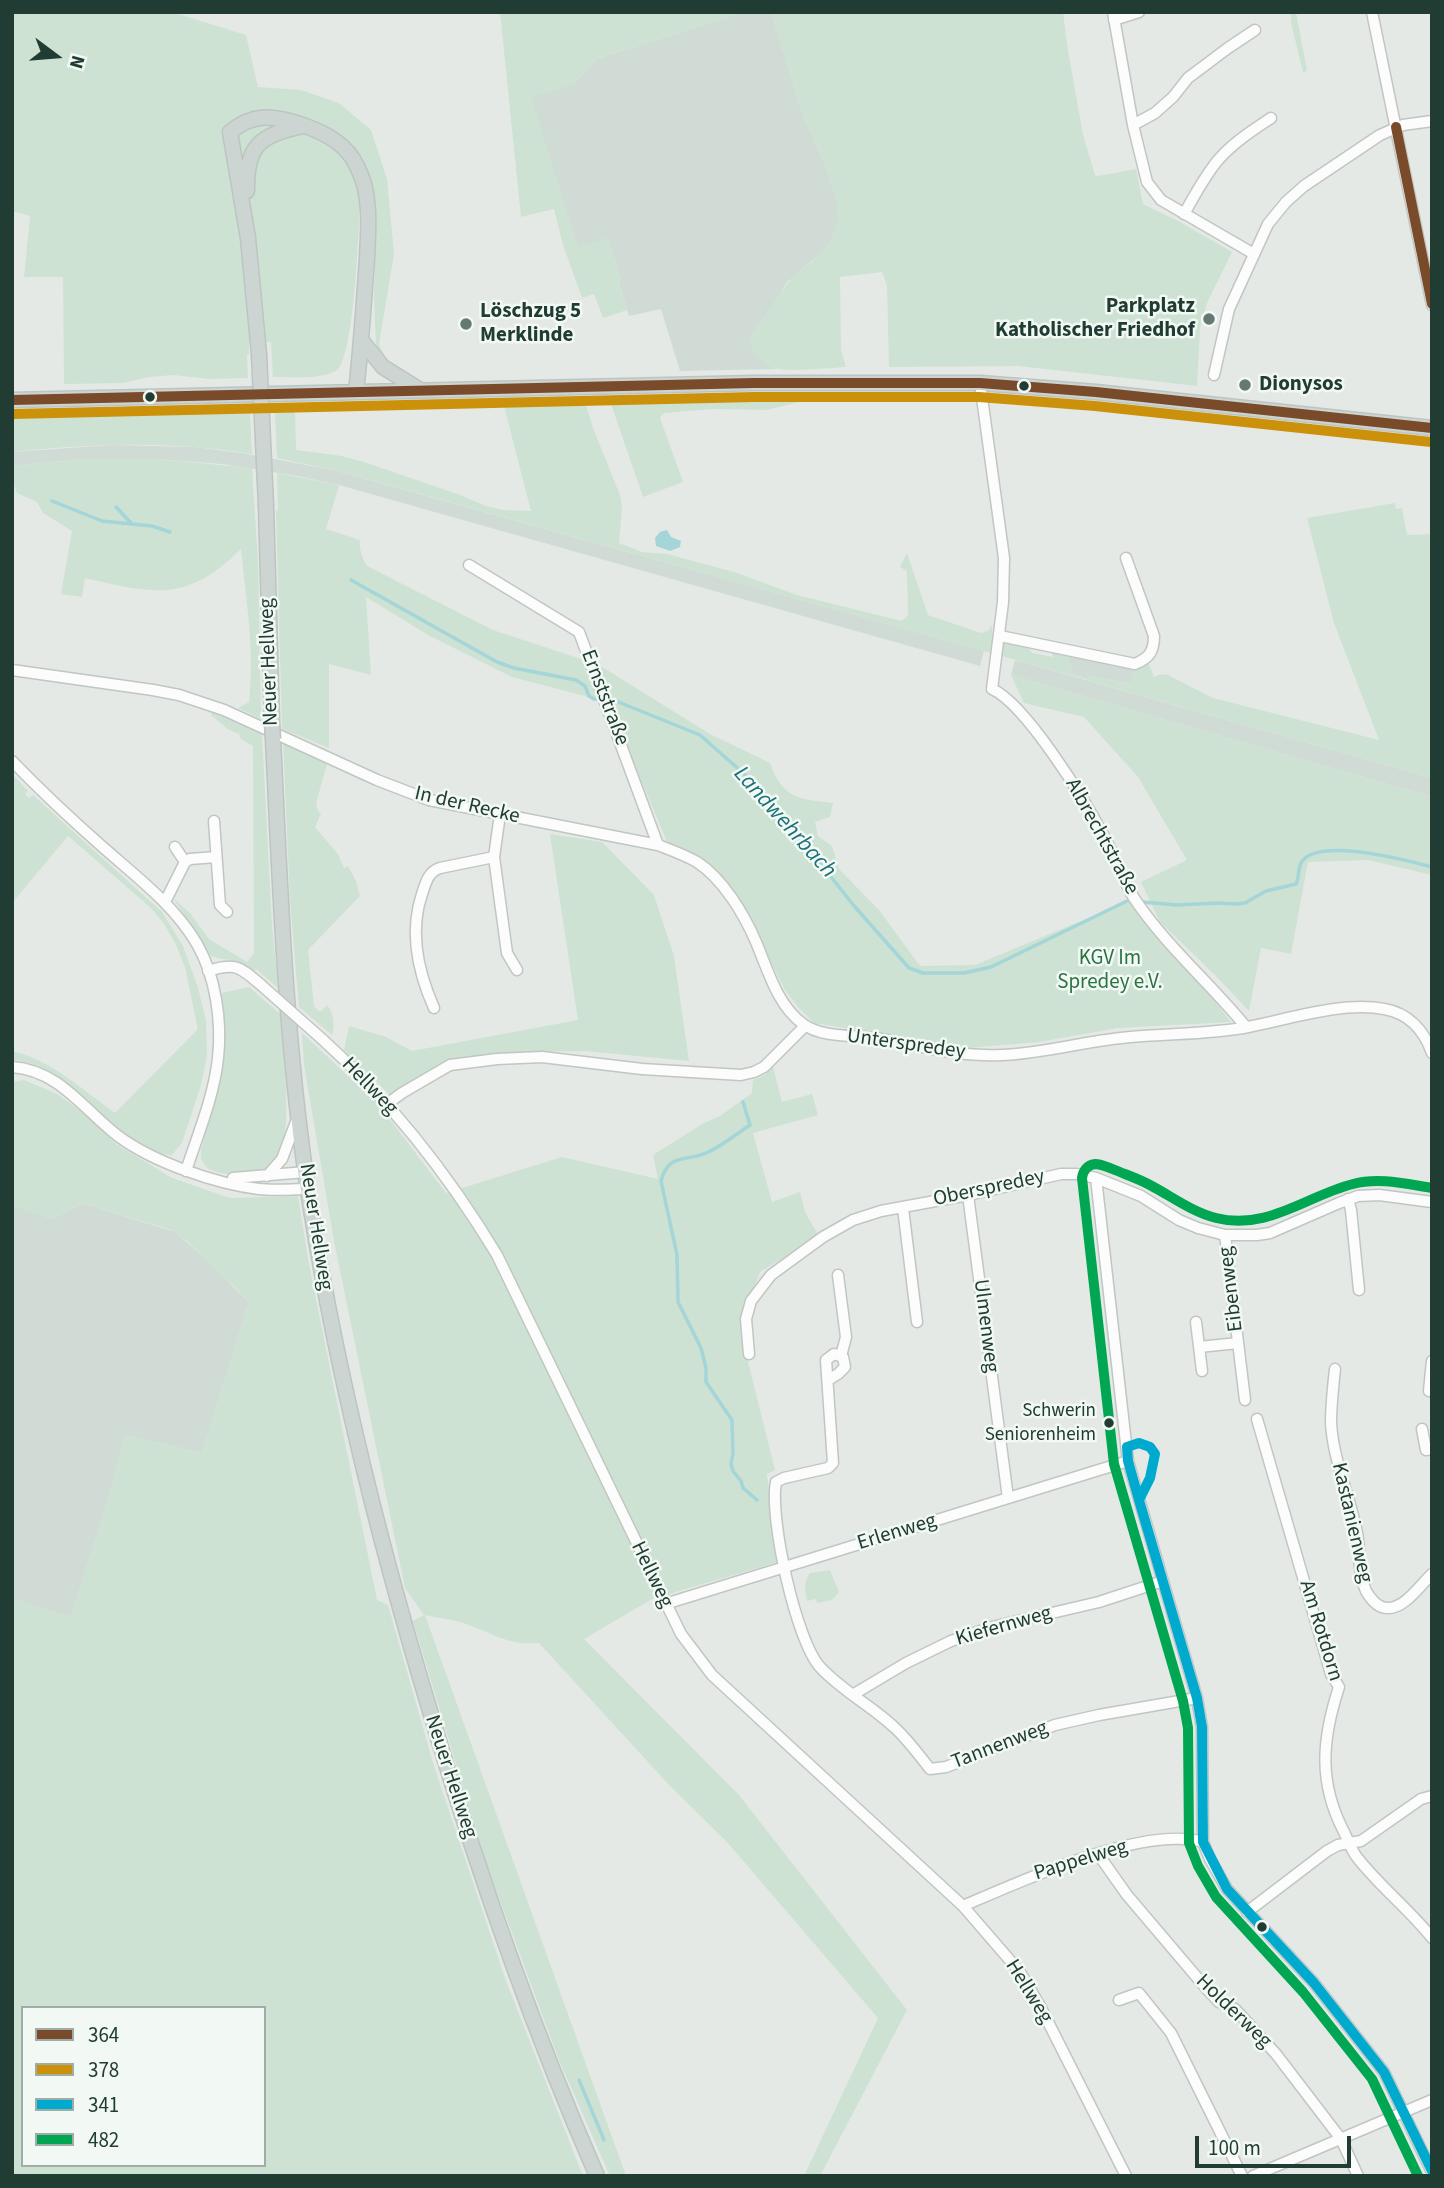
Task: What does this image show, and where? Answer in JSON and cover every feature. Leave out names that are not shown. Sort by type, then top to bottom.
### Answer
[{"type":"main road","name":"Neuer Hellweg","points":[[356,392],[368,239],[368,206],[361,175],[351,156],[323,133],[281,118],[255,118],[242,122],[230,132],[248,238],[259,354],[272,723],[285,952],[298,1116],[323,1281],[347,1394],[402,1621],[459,1809],[521,1985],[597,2176]]},
{"type":"main road","name":"Neuer Hellweg","points":[[248,238],[247,171],[252,156],[269,135],[305,126]]},
{"type":"main road","points":[[362,341],[383,368],[421,390]]},
{"type":"main road","points":[[12,400],[779,383],[980,383],[1096,392],[1432,428]]},
{"type":"street","points":[[1139,12],[1114,16],[1133,125],[1147,183],[1161,200],[1254,254]]},
{"type":"street","points":[[1372,12],[1432,304]]},
{"type":"street","points":[[1133,125],[1155,113],[1173,97],[1188,78],[1255,30]]},
{"type":"street","points":[[1184,214],[1220,158],[1271,118]]},
{"type":"street","points":[[1214,374],[1228,309],[1268,224],[1277,212],[1297,192],[1380,135],[1396,127],[1432,121]]},
{"type":"street","name":"Albrechtstraße","points":[[980,383],[1003,540],[1004,578],[1000,636],[992,689],[1015,706],[1065,772],[1104,836],[1133,897],[1166,941],[1224,1000],[1245,1027]]},
{"type":"street","points":[[1000,636],[1135,664],[1149,656],[1154,636],[1126,558]]},
{"type":"street","name":"Ernststraße","points":[[469,565],[579,632],[658,845]]},
{"type":"street","name":"In der Recke","points":[[12,670],[179,695],[240,717],[402,791],[448,805],[658,845],[698,863],[722,886],[749,926],[779,994],[805,1026]]},
{"type":"street","points":[[12,761],[67,816],[165,902],[198,945],[214,992],[219,1039],[218,1062],[187,1171]]},
{"type":"street","points":[[500,814],[494,857],[507,953],[517,970]]},
{"type":"street","points":[[214,821],[220,905],[227,912]]},
{"type":"street","points":[[175,847],[185,862]]},
{"type":"street","points":[[165,902],[185,862],[190,859],[216,857]]},
{"type":"street","points":[[434,1008],[426,990],[414,930],[416,914],[428,877],[433,870],[494,857]]},
{"type":"street","name":"Hellweg","points":[[208,971],[227,965],[236,966],[261,985],[351,1066],[387,1104],[444,1174],[497,1255],[681,1634],[712,1675],[963,1906],[1020,1972],[1126,2176]]},
{"type":"street","name":"Unterspredey","points":[[805,1026],[842,1035],[966,1055],[1014,1055],[1114,1038],[1245,1027],[1360,1006],[1386,1009],[1411,1020],[1421,1030],[1432,1053]]},
{"type":"street","points":[[387,1104],[450,1065],[497,1059],[542,1057],[642,1069],[741,1074],[754,1072],[764,1067],[805,1026]]},
{"type":"street","points":[[12,1067],[34,1071],[59,1083],[120,1138],[143,1152],[187,1171],[260,1189],[308,1189]]},
{"type":"street","points":[[267,1176],[282,1159],[298,1116]]},
{"type":"street","points":[[216,1179],[306,1172]]},
{"type":"street","name":"Oberspredey","points":[[749,1354],[746,1319],[751,1301],[771,1275],[823,1237],[853,1220],[881,1211],[1061,1174],[1096,1178],[1141,1196],[1179,1220],[1225,1235],[1250,1236],[1270,1233],[1348,1199],[1379,1195],[1432,1202]]},
{"type":"street","points":[[1096,1178],[1128,1461],[1197,1699],[1203,1747],[1203,1842],[1227,1889],[1298,1965],[1384,2073],[1432,2172]]},
{"type":"street","name":"Ulmenweg","points":[[968,1195],[1008,1498]]},
{"type":"street","points":[[1348,1199],[1359,1290]]},
{"type":"street","name":"Oberspredey","points":[[904,1208],[917,1322]]},
{"type":"street","name":"Eibenweg","points":[[1225,1235],[1245,1400]]},
{"type":"street","name":"Tannenweg","points":[[838,1275],[846,1337],[841,1356],[834,1354],[826,1360],[833,1463],[828,1468],[776,1482],[774,1504],[784,1569],[809,1650],[818,1665],[896,1728],[930,1769],[946,1767],[1055,1724],[1197,1699]]},
{"type":"street","name":"Eibenweg","points":[[1196,1322],[1202,1371]]},
{"type":"street","name":"Eibenweg","points":[[1199,1348],[1238,1343]]},
{"type":"street","points":[[1429,1391],[1432,1361]]},
{"type":"street","name":"Kastanienweg","points":[[1335,1369],[1331,1396],[1333,1437],[1352,1505],[1359,1538],[1360,1574],[1367,1593],[1385,1608],[1399,1606],[1432,1574]]},
{"type":"street","name":"Am Rotdorn","points":[[1257,1419],[1331,1674],[1339,1687],[1329,1719],[1324,1761],[1328,1790],[1354,1854],[1432,1938]]},
{"type":"street","points":[[1422,1429],[1426,1450],[1432,1449]]},
{"type":"street","name":"Erlenweg","points":[[665,1604],[1128,1461]]},
{"type":"street","name":"Kiefernweg","points":[[853,1694],[951,1641],[1003,1624],[1099,1602],[1163,1581]]},
{"type":"street","points":[[1247,1912],[1338,1845],[1361,1841],[1422,1799],[1432,1796]]},
{"type":"street","name":"Pappelweg","points":[[963,1906],[1032,1876],[1098,1854],[1150,1841],[1190,1838],[1203,1842]]},
{"type":"street","name":"Holderweg","points":[[1098,1854],[1127,1895],[1206,1988],[1219,2002],[1235,2009],[1276,2054],[1341,2139],[1358,2176]]},
{"type":"street","points":[[1119,2000],[1139,1993],[1171,2033],[1242,2176]]},
{"type":"street","points":[[1253,2176],[1432,2101]]},
{"type":"shaded area","points":[[744,12],[771,12],[804,117],[828,172],[837,201],[838,227],[819,255],[787,282],[751,335],[765,363],[776,369],[680,371],[661,309],[629,316],[608,239],[578,248],[530,97],[575,83],[596,59]]},
{"type":"shaded area","points":[[112,445],[194,447],[333,470],[984,651],[980,666],[339,485],[297,476],[222,464],[156,459],[83,459],[12,466],[12,452]]},
{"type":"shaded area","points":[[1067,655],[1134,667],[1131,684],[1089,676],[1087,679],[1073,674]]},
{"type":"shaded area","points":[[1015,660],[1432,778],[1432,797],[1011,675]]},
{"type":"shaded area","points":[[83,1203],[175,1232],[213,1265],[249,1303],[202,1453],[125,1435],[110,1494],[71,1617],[12,1599],[12,1205],[52,1219]]},
{"type":"green space","points":[[12,12],[172,12],[246,35],[258,87],[301,90],[339,103],[371,130],[387,179],[394,254],[379,344],[386,358],[376,345],[374,191],[359,200],[352,317],[343,360],[337,370],[315,377],[273,377],[271,342],[249,341],[248,378],[209,379],[174,375],[148,377],[124,383],[64,384],[63,277],[24,277],[30,216],[12,211]]},
{"type":"green space","points":[[500,12],[744,12],[596,59],[575,83],[531,97],[578,247],[608,238],[627,310],[603,318],[594,294],[582,298],[563,245],[554,209],[521,217]]},
{"type":"green space","points":[[771,12],[1063,12],[1083,135],[1095,175],[1136,169],[1143,204],[1232,252],[1207,303],[1200,328],[1197,386],[1018,366],[889,367],[887,285],[882,272],[840,277],[841,350],[846,367],[780,369],[769,366],[760,359],[751,346],[751,335],[792,277],[812,262],[831,241],[839,216],[828,172],[804,117]]},
{"type":"green space","points":[[1291,12],[1296,12],[1307,71],[1303,72],[1291,23]]},
{"type":"green space","points":[[797,398],[799,402],[767,410],[713,409],[664,413],[660,418],[683,482],[643,497],[610,401]]},
{"type":"green space","points":[[586,405],[620,495],[622,507],[619,543],[642,552],[667,554],[734,572],[797,595],[902,621],[908,615],[907,571],[900,567],[907,553],[928,615],[981,633],[988,631],[992,625],[994,654],[333,470],[277,458],[275,412],[295,411],[296,450],[364,462],[486,506],[531,511],[504,406]]},
{"type":"green space","points":[[250,413],[252,454],[162,445],[72,447],[12,452],[12,415]]},
{"type":"green space","points":[[83,459],[156,459],[252,468],[258,562],[261,719],[238,708],[249,702],[251,683],[249,626],[241,549],[204,579],[186,586],[150,590],[85,578],[82,597],[61,594],[72,531],[43,513],[37,502],[17,493],[12,480],[12,466]]},
{"type":"green space","name":"KGV Im Spredey e.V.","points":[[277,473],[339,485],[326,529],[360,540],[361,553],[367,566],[493,630],[599,665],[710,734],[770,763],[781,784],[794,795],[833,803],[830,817],[815,822],[818,836],[832,846],[839,869],[879,910],[920,966],[975,965],[1129,901],[1231,1022],[1118,1028],[1039,1042],[967,1048],[814,1023],[785,990],[742,905],[668,844],[608,702],[512,677],[428,635],[366,597],[371,675],[329,664],[329,748],[282,729]]},
{"type":"green space","points":[[1395,503],[1396,509],[1402,508],[1407,535],[1432,534],[1432,778],[1002,656],[1003,645],[1007,641],[1027,645],[1032,653],[1053,657],[1051,652],[1081,658],[1068,656],[1073,674],[1086,679],[1089,676],[1130,684],[1134,667],[1148,662],[1154,677],[1168,675],[1213,698],[1379,740],[1334,623],[1307,518]]},
{"type":"green space","points":[[1011,675],[1432,797],[1432,875],[1368,860],[1308,862],[1291,954],[1261,948],[1249,1011],[1160,922],[1141,882],[1187,860],[1138,777],[1084,717],[1024,703]]},
{"type":"green space","points":[[212,712],[262,733],[278,988],[256,969],[254,971],[238,962],[211,956],[173,898],[190,913],[209,939],[247,962],[254,953],[253,746],[241,739],[239,734],[229,730],[211,715]]},
{"type":"green space","points":[[283,741],[328,761],[316,803],[321,814],[315,827],[338,854],[344,868],[348,866],[360,896],[308,950],[314,1006],[320,1012],[327,1005],[329,1008],[333,1020],[332,1035],[299,1007],[290,901]]},
{"type":"green space","points":[[12,774],[28,791],[25,794],[29,798],[33,795],[162,912],[183,946],[206,1020],[207,1056],[201,1085],[182,1143],[172,1155],[149,1150],[129,1139],[56,1076],[35,1065],[12,1060],[12,1051],[40,1061],[115,1113],[197,1030],[197,1025],[185,967],[165,925],[151,908],[68,836],[12,903]]},
{"type":"green space","points":[[550,834],[602,842],[654,895],[674,956],[689,1061],[585,1051],[527,1052],[443,1064],[390,1095],[344,1050],[349,1026],[386,1037],[412,1051],[578,1020]]},
{"type":"green space","points":[[249,987],[280,1014],[286,1126],[276,1159],[260,1172],[244,1175],[216,1172],[207,1168],[201,1159],[201,1150],[223,1068],[225,1038],[222,993]]},
{"type":"green space","points":[[302,1033],[379,1105],[446,1193],[562,1157],[658,1179],[653,1155],[702,1124],[720,1116],[752,1093],[753,1080],[765,1075],[773,1067],[782,1102],[812,1094],[818,1115],[753,1133],[772,1202],[800,1192],[805,1212],[819,1236],[760,1272],[741,1322],[747,1358],[775,1470],[767,1474],[778,1562],[652,1599],[584,1639],[739,1795],[907,2010],[820,2176],[804,2176],[878,2018],[727,1842],[670,1786],[539,1643],[508,1640],[454,1620],[425,1615],[626,2176],[610,2176],[559,2060],[485,1860],[413,1621],[424,1615],[405,1588],[334,1241],[304,1065]]},
{"type":"green space","points":[[24,1080],[57,1094],[86,1115],[116,1144],[172,1178],[230,1198],[298,1196],[309,1264],[377,1600],[388,1605],[434,1766],[506,1981],[583,2176],[12,2176],[12,1598],[71,1617],[110,1494],[125,1435],[202,1453],[249,1303],[187,1241],[171,1230],[83,1203],[52,1219],[12,1206],[12,1082]]},
{"type":"green space","points":[[830,1570],[839,1592],[832,1600],[817,1603],[816,1599],[807,1601],[805,1583],[810,1573]]},
{"type":"water","points":[[667,530],[671,537],[681,541],[680,547],[670,551],[656,546],[655,538],[660,532]]},
{"type":"waterway","name":"Landwehrbach","points":[[52,501],[102,521],[152,526],[170,532]]},
{"type":"waterway","points":[[116,507],[131,523]]},
{"type":"waterway","name":"Landwehrbach","points":[[351,580],[497,662],[576,680],[585,686],[589,696],[594,699],[616,701],[700,735],[767,797],[855,907],[909,968],[923,973],[964,973],[991,967],[1127,901]]},
{"type":"waterway","name":"Landwehrbach","points":[[1142,902],[1177,905],[1245,903],[1266,891],[1296,884],[1300,864],[1304,859],[1314,853],[1329,851],[1366,853],[1432,867]]},
{"type":"waterway","points":[[743,1102],[750,1125],[712,1150],[673,1162],[664,1172],[661,1181],[677,1255],[678,1302],[701,1348],[706,1382],[732,1420],[733,1471],[743,1488],[757,1500]]},
{"type":"waterway","points":[[579,2080],[604,2140]]},
{"type":"transit line","name":"364","points":[[1396,127],[1432,304]]},
{"type":"transit line","name":"364","points":[[12,400],[754,383],[980,383],[1096,392],[1432,428]]},
{"type":"transit line","name":"378","points":[[12,414],[754,397],[979,397],[1095,406],[1431,442]]},
{"type":"transit line","name":"482","points":[[1418,2176],[1372,2079],[1303,1992],[1216,1897],[1198,1866],[1189,1843],[1188,1728],[1183,1701],[1114,1464],[1082,1178],[1084,1171],[1090,1166],[1103,1165],[1146,1183],[1199,1212],[1235,1221],[1269,1216],[1336,1189],[1363,1182],[1392,1182],[1432,1188]]},
{"type":"transit line","name":"341","points":[[1139,1443],[1150,1447],[1155,1454],[1150,1478],[1139,1500],[1128,1461],[1127,1447],[1139,1443]]},
{"type":"transit line","name":"341","points":[[1139,1500],[1197,1698]]},
{"type":"transit line","name":"341","points":[[1139,1500],[1197,1698]]},
{"type":"transit line","name":"341","points":[[1197,1698],[1202,1727],[1203,1842],[1227,1889],[1314,1983],[1384,2072],[1432,2171]]},
{"type":"place","name":"Parkplatz Katholischer Friedhof","points":[[1209,319]]},
{"type":"place","name":"Löschzug 5 Merklinde","points":[[466,324]]},
{"type":"place","name":"Dionysos","points":[[1245,385]]},
{"type":"place","name":"Schwerin Seniorenheim","points":[[1109,1423]]}]
